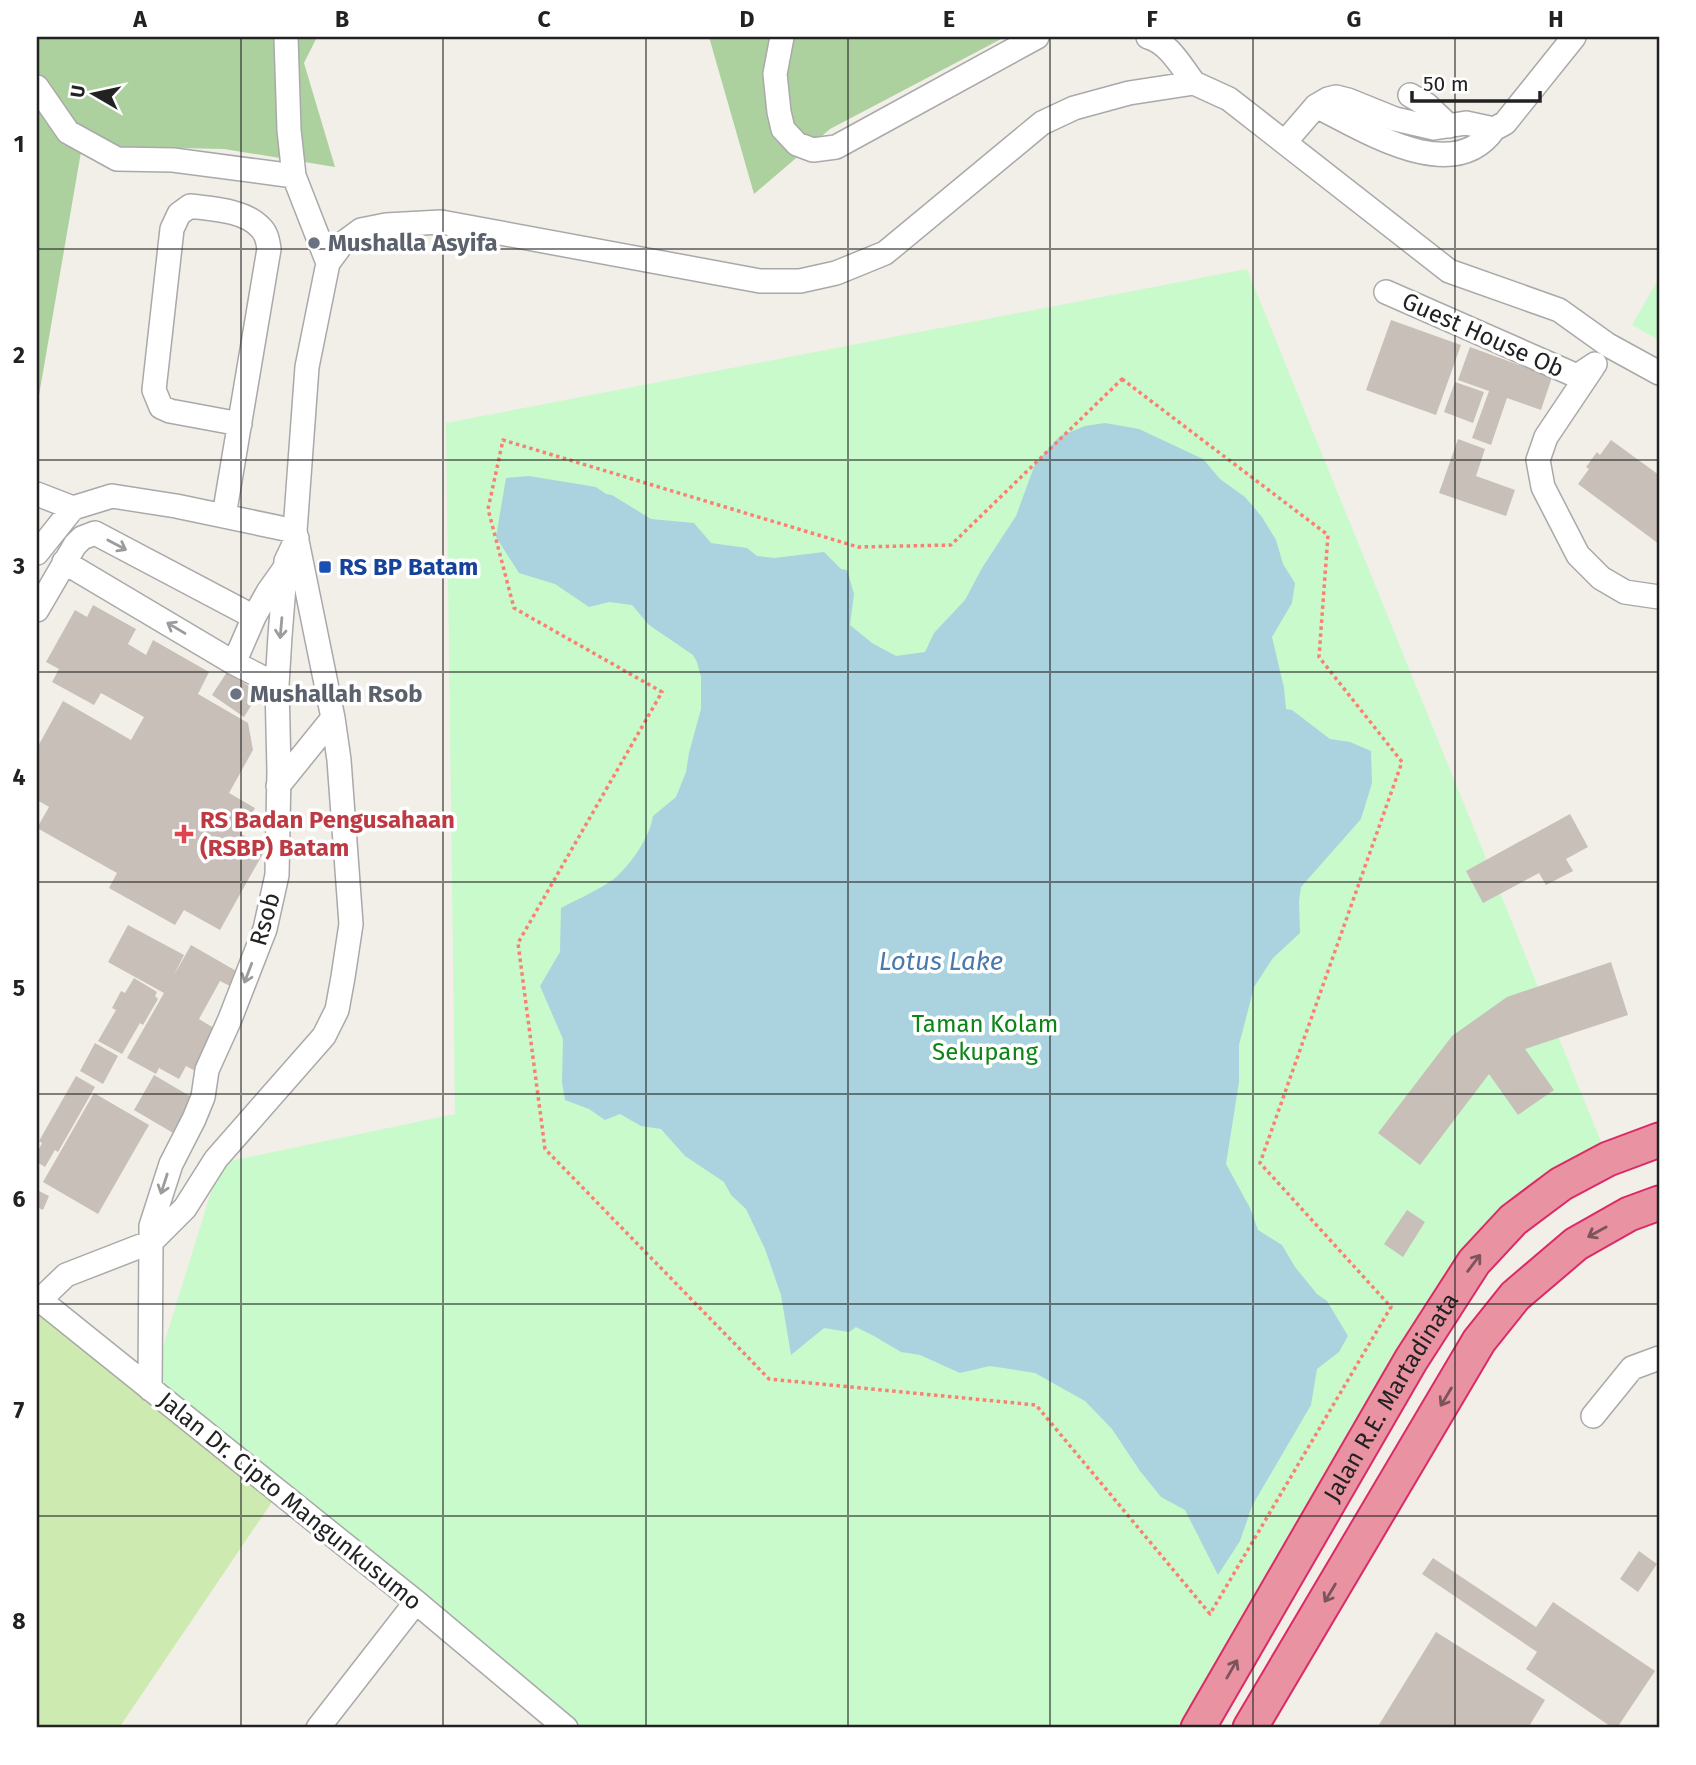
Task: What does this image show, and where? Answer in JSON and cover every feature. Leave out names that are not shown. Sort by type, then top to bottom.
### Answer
[{"type":"highway","name":"Jalan R.E. Martadinata","points":[[1198,1728],[1411,1360],[1474,1262],[1513,1220],[1560,1184],[1608,1159],[1659,1140]]},
{"type":"highway","name":"Jalan R.E. Martadinata","points":[[1250,1728],[1479,1342],[1515,1296],[1576,1244],[1629,1214],[1659,1203]]},
{"type":"street","points":[[286,37],[289,130],[294,176],[328,263]]},
{"type":"street","points":[[782,37],[775,74],[783,129],[797,145],[813,150],[836,147],[1037,37]]},
{"type":"street","points":[[1148,37],[1168,48],[1194,83],[1229,99],[1449,271],[1559,310],[1608,345],[1659,373]]},
{"type":"street","points":[[1316,106],[1389,143],[1430,155],[1452,156],[1477,145],[1505,123],[1574,37]]},
{"type":"street","points":[[150,1389],[38,1300],[66,1275],[150,1242],[185,1208],[216,1159],[324,1036],[337,1010],[351,924],[339,760],[296,534],[307,367],[328,263],[342,244],[362,230],[386,225],[441,222],[760,281],[800,281],[836,273],[885,253],[1042,123],[1074,108],[1129,93],[1194,83]]},
{"type":"street","points":[[37,87],[68,132],[117,159],[173,160],[294,176]]},
{"type":"street","points":[[1410,95],[1427,105],[1449,126]]},
{"type":"street","points":[[1285,142],[1316,106],[1336,97],[1395,119],[1434,128],[1466,123],[1494,129]]},
{"type":"street","points":[[224,516],[240,424],[269,249],[267,237],[251,220],[216,209],[190,206],[179,214],[173,229],[154,390],[161,407],[170,411],[240,424]]},
{"type":"street","name":"Guest House Ob","points":[[1386,292],[1577,376],[1593,367],[1608,345]]},
{"type":"street","points":[[1593,367],[1546,437],[1538,460],[1543,487],[1578,555],[1601,578],[1625,592],[1659,597]]},
{"type":"street","points":[[37,494],[73,509]]},
{"type":"street","points":[[37,553],[73,509],[112,496],[176,506],[296,534]]},
{"type":"street","points":[[37,610],[75,545],[82,538],[95,533],[254,617]]},
{"type":"street","name":"Rsob","points":[[150,1242],[151,1226],[171,1164],[194,1119],[207,1070],[265,929],[277,875],[277,685],[286,561],[296,534]]},
{"type":"street","points":[[64,562],[234,663],[277,685]]},
{"type":"street","points":[[234,663],[254,617],[286,567]]},
{"type":"street","points":[[278,786],[333,718]]},
{"type":"street","name":"Jalan Dr. Cipto Mangunkusumo","points":[[150,1242],[150,1389],[416,1602],[566,1728]]},
{"type":"street","points":[[1594,1416],[1632,1368],[1659,1358]]},
{"type":"street","points":[[318,1728],[416,1602]]},
{"type":"path","points":[[1122,379],[1328,535],[1319,657],[1402,762],[1260,1164],[1391,1307],[1210,1614],[1036,1405],[769,1379],[545,1149],[518,943],[662,692],[514,608],[488,509],[503,440],[858,547],[951,545],[1122,379]]},
{"type":"green space","points":[[37,37],[317,37],[304,63],[335,167],[224,149],[82,146],[37,407]]},
{"type":"green space","points":[[709,37],[1005,37],[830,129],[754,194]]},
{"type":"green space","name":"Taman Kolam Sekupang","points":[[1247,269],[1608,1159],[1513,1220],[1198,1728],[561,1728],[150,1389],[220,1163],[455,1114],[446,423]]},
{"type":"green space","points":[[1659,278],[1659,340],[1632,325]]},
{"type":"green space","points":[[37,1296],[276,1496],[119,1728],[37,1728]]},
{"type":"water","name":"Lotus Lake","points":[[1105,423],[1139,429],[1203,459],[1220,479],[1245,497],[1262,517],[1276,540],[1283,564],[1295,583],[1292,603],[1272,637],[1286,709],[1292,710],[1330,739],[1350,742],[1371,751],[1372,783],[1361,819],[1301,887],[1300,933],[1273,958],[1254,987],[1239,1045],[1239,1082],[1226,1164],[1250,1208],[1258,1230],[1282,1245],[1295,1267],[1317,1294],[1327,1301],[1348,1336],[1339,1352],[1317,1369],[1311,1405],[1252,1506],[1240,1541],[1218,1575],[1185,1510],[1161,1497],[1112,1429],[1085,1401],[1035,1373],[990,1366],[960,1373],[920,1355],[901,1352],[856,1327],[849,1332],[824,1328],[791,1355],[781,1295],[765,1249],[746,1209],[731,1195],[724,1182],[685,1156],[661,1129],[641,1126],[620,1114],[605,1120],[589,1109],[565,1100],[562,1082],[563,1039],[540,986],[560,952],[561,908],[615,878],[644,841],[653,816],[676,797],[686,772],[701,709],[701,677],[693,655],[649,625],[632,605],[609,602],[589,607],[555,584],[519,573],[496,537],[506,478],[529,476],[596,487],[651,519],[694,523],[711,543],[747,548],[757,556],[774,558],[824,552],[841,569],[847,570],[854,594],[850,625],[872,643],[896,656],[925,652],[934,633],[965,600],[1016,516],[1035,464],[1060,436],[1085,426]]},
{"type":"building","points":[[1391,320],[1461,345],[1436,415],[1366,390]]},
{"type":"building","points":[[1470,347],[1552,377],[1541,410],[1507,398],[1491,445],[1472,438],[1489,391],[1458,380]]},
{"type":"building","points":[[1455,382],[1484,392],[1473,423],[1444,412]]},
{"type":"building","points":[[1458,439],[1485,449],[1476,476],[1515,490],[1506,516],[1439,493]]},
{"type":"building","points":[[1611,440],[1659,475],[1659,544],[1578,484],[1597,452],[1600,455]]},
{"type":"building","points":[[93,605],[136,629],[128,644],[146,655],[153,640],[209,672],[198,694],[248,723],[253,750],[229,793],[255,808],[241,834],[266,848],[220,930],[184,910],[175,925],[109,888],[117,873],[37,828],[49,807],[37,800],[37,748],[63,701],[131,740],[144,717],[101,693],[94,705],[52,682],[59,669],[46,662],[75,610],[87,617]]},
{"type":"building","name":"Mushallah Rsob","points":[[227,672],[259,693],[244,717],[212,695]]},
{"type":"building","points":[[1570,814],[1588,847],[1566,859],[1573,871],[1546,885],[1539,873],[1483,903],[1466,871]]},
{"type":"building","points":[[128,925],[184,955],[173,977],[191,945],[238,972],[230,986],[220,981],[199,1019],[222,1033],[199,1073],[186,1066],[179,1079],[159,1068],[156,1074],[127,1058],[164,993],[108,962]]},
{"type":"building","points":[[1611,962],[1628,1015],[1525,1049],[1554,1090],[1518,1115],[1489,1074],[1420,1165],[1378,1133],[1452,1036],[1507,997]]},
{"type":"building","points":[[134,978],[157,992],[155,996],[158,999],[122,1054],[98,1041],[116,1010],[112,1008],[121,991],[125,993]]},
{"type":"building","points":[[95,1043],[118,1056],[103,1084],[80,1071]]},
{"type":"building","points":[[154,1075],[200,1102],[180,1137],[134,1110]]},
{"type":"building","points":[[76,1076],[95,1087],[58,1152],[55,1150],[45,1167],[37,1162],[37,1153],[42,1143],[39,1141]]},
{"type":"building","points":[[94,1093],[149,1125],[98,1214],[43,1182]]},
{"type":"building","points":[[37,1190],[49,1196],[43,1210],[37,1207]]},
{"type":"building","points":[[1407,1210],[1425,1222],[1403,1257],[1384,1244]]},
{"type":"building","points":[[1639,1551],[1657,1564],[1638,1592],[1620,1579]]},
{"type":"building","points":[[1433,1558],[1536,1627],[1553,1602],[1655,1671],[1617,1728],[1613,1728],[1526,1669],[1537,1652],[1422,1574]]},
{"type":"building","points":[[1436,1632],[1545,1700],[1528,1728],[1377,1728]]},
{"type":"place","name":"Mushalla Asyifa","points":[[314,243]]},
{"type":"place","name":"RS BP Batam","points":[[325,567]]},
{"type":"place","name":"Mushallah Rsob","points":[[236,694]]},
{"type":"place","name":"RS Badan Pengusahaan (RSBP) Batam","points":[[184,834]]}]
